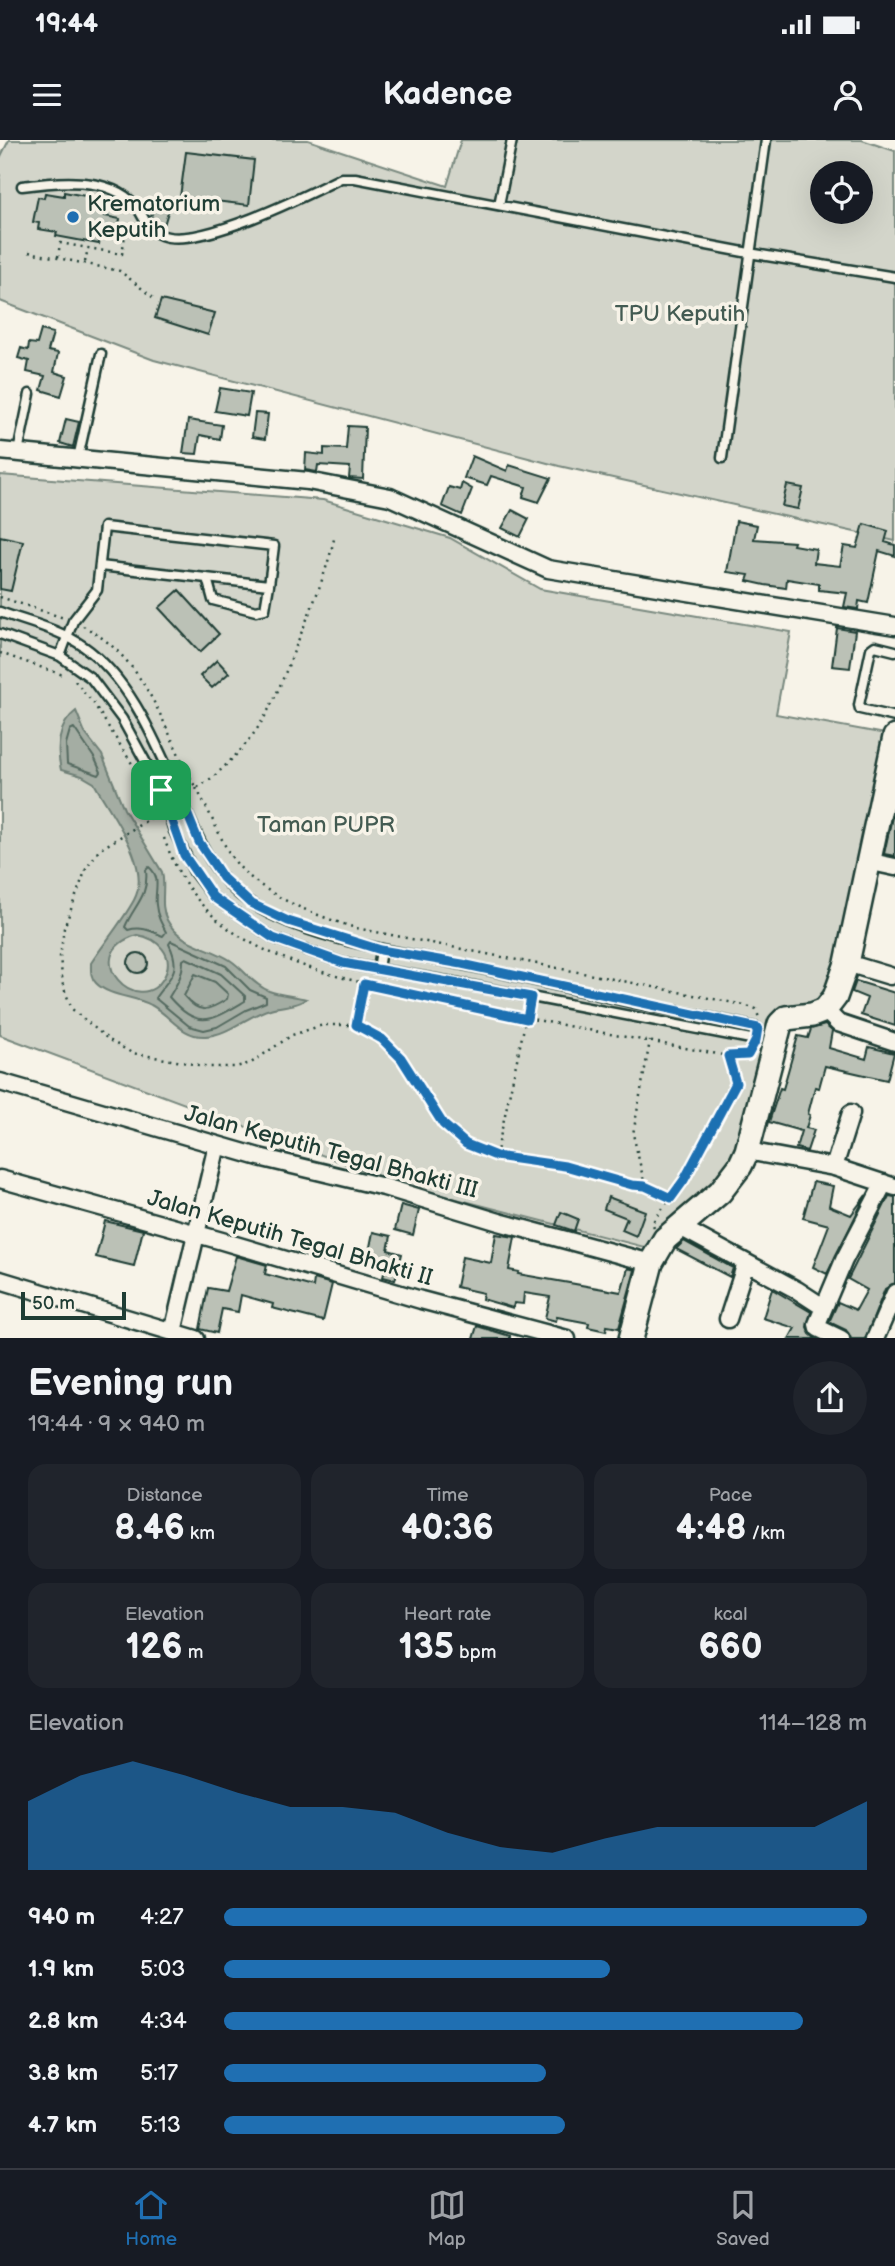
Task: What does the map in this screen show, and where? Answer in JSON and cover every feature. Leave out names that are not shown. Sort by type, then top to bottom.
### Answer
[{"type":"main road","points":[[631,1338],[651,1263],[672,1233],[720,1192],[740,1166],[747,1151],[780,1024],[786,1018],[812,1015],[832,1004],[847,963],[867,862],[883,812],[894,746]]},
{"type":"street","points":[[0,451],[308,481],[348,488],[400,501],[548,569],[895,626]]},
{"type":"street","points":[[867,862],[895,867]]},
{"type":"street","points":[[847,963],[890,976]]},
{"type":"street","points":[[825,1010],[838,1023],[895,1042]]},
{"type":"street","name":"Jalan Keputih Tegal Bhakti III","points":[[0,1082],[302,1169],[384,1187],[499,1222],[651,1263]]},
{"type":"street","points":[[834,1167],[851,1113]]},
{"type":"street","points":[[173,1332],[217,1145]]},
{"type":"street","points":[[747,1151],[834,1167],[887,1183],[857,1231],[817,1324],[818,1328],[839,1338]]},
{"type":"street","name":"Jalan Keputih Tegal Bhakti II","points":[[0,1180],[563,1338]]},
{"type":"street","points":[[672,1233],[746,1263],[823,1307]]},
{"type":"street","points":[[728,1319],[746,1263]]},
{"type":"street","points":[[0,1280],[193,1338]]},
{"type":"street","points":[[875,1338],[895,1293]]},
{"type":"lane","points":[[499,205],[512,140]]},
{"type":"lane","points":[[722,458],[766,140]]},
{"type":"lane","points":[[22,186],[52,181],[116,190],[140,209],[150,228],[160,235],[184,239],[253,218],[341,178],[355,178],[749,253],[895,277]]},
{"type":"lane","points":[[78,458],[101,354]]},
{"type":"lane","points":[[18,452],[30,394]]},
{"type":"lane","points":[[61,656],[73,621],[97,590],[104,527],[274,546],[265,609],[256,611],[213,600],[207,578]]},
{"type":"lane","points":[[100,566],[269,585]]},
{"type":"lane","points":[[0,612],[66,635],[85,646],[110,669],[129,693],[175,784],[199,842],[223,878],[250,903],[288,921],[381,950],[462,964],[758,1028],[756,1040],[343,963],[273,938],[213,897],[184,855],[161,790],[122,719],[91,678],[61,656],[0,634]]},
{"type":"lane","points":[[895,652],[875,646],[871,649],[859,705],[860,709],[895,718]]},
{"type":"lane","points":[[161,790],[175,784]]},
{"type":"lane","points":[[378,969],[381,950]]},
{"type":"lane","points":[[640,1004],[640,1018]]},
{"type":"path","points":[[58,258],[60,243],[122,254],[126,229],[150,228]]},
{"type":"path","points":[[85,263],[88,248]]},
{"type":"path","points":[[29,252],[120,271],[156,300]]},
{"type":"path","points":[[197,788],[210,781],[241,750],[268,713],[317,596],[334,539]]},
{"type":"path","points":[[0,597],[73,621],[104,638],[125,659],[155,700],[229,853],[248,875],[276,895],[319,917],[356,928],[744,1004],[755,1009],[759,1018],[758,1028]]},
{"type":"path","points":[[0,653],[55,670],[71,678],[94,704],[138,773]]},
{"type":"path","points":[[144,782],[160,825]]},
{"type":"path","points":[[138,826],[99,850],[86,869],[64,928],[60,957],[62,986],[72,1009],[109,1040],[132,1053],[210,1067],[236,1067],[251,1063],[292,1035],[323,1025],[356,1025],[382,1039],[401,1058],[443,1124],[466,1144],[496,1156],[565,1166],[632,1185],[645,1186],[671,1198]]},
{"type":"path","points":[[163,835],[171,859],[187,889],[204,909],[267,952],[364,984],[527,1019],[728,1056],[748,1055],[756,1040]]},
{"type":"path","points":[[356,1025],[364,984]]},
{"type":"path","points":[[496,1156],[531,997]]},
{"type":"path","points":[[645,1186],[633,1134],[650,1041]]},
{"type":"path","points":[[672,1233],[652,1223],[684,1180],[736,1083],[728,1056]]},
{"type":"green space","name":"TPU Keputih","points":[[9,140],[308,140],[447,186],[461,140],[862,140],[895,151],[895,541],[559,466],[154,360],[0,301],[0,158]]},
{"type":"green space","name":"Taman PUPR","points":[[0,475],[323,500],[450,538],[540,589],[791,632],[776,714],[891,735],[831,991],[775,1022],[728,1168],[644,1247],[402,1185],[0,1035]]},
{"type":"water","points":[[76,711],[85,733],[102,755],[124,809],[162,872],[163,908],[173,928],[187,940],[230,960],[263,988],[306,999],[262,1012],[223,1032],[198,1036],[183,1030],[151,1005],[115,994],[101,988],[94,981],[91,963],[134,900],[138,872],[127,840],[94,783],[82,776],[61,770],[60,738],[70,716]],"holes":[[[137,935],[162,949],[168,962],[164,977],[153,989],[141,992],[128,988],[118,980],[112,968],[112,956],[119,944]]]},
{"type":"building","points":[[186,152],[254,160],[249,205],[180,197]]},
{"type":"building","name":"Krematorium Keputih","points":[[64,192],[107,200],[105,216],[120,219],[118,232],[102,230],[99,244],[56,236],[57,232],[38,229],[39,223],[33,222],[38,197],[44,198],[45,193],[64,196]]},
{"type":"building","points":[[156,198],[171,202],[164,225],[154,222],[151,217]]},
{"type":"building","points":[[161,300],[215,313],[208,335],[155,318]]},
{"type":"building","points":[[41,330],[53,333],[48,351],[58,353],[54,372],[67,376],[61,396],[41,390],[45,376],[27,372],[29,361],[18,358],[21,348],[28,350],[29,343],[37,344]]},
{"type":"building","points":[[220,388],[251,393],[247,416],[215,411]]},
{"type":"building","points":[[255,413],[268,414],[265,439],[252,437]]},
{"type":"building","points":[[66,419],[79,422],[73,447],[60,443]]},
{"type":"building","points":[[188,420],[222,425],[220,439],[200,435],[197,454],[183,453]]},
{"type":"building","points":[[348,426],[365,427],[363,479],[349,478],[350,467],[318,465],[317,472],[305,470],[306,453],[324,455],[324,448],[346,449]]},
{"type":"building","points":[[472,456],[507,471],[509,465],[551,478],[539,502],[523,497],[526,487],[491,476],[487,485],[464,478]]},
{"type":"building","points":[[462,483],[472,489],[462,515],[442,506],[449,487],[460,490]]},
{"type":"building","points":[[787,485],[803,488],[798,509],[782,506]]},
{"type":"building","points":[[512,510],[529,519],[520,537],[502,528]]},
{"type":"building","points":[[736,521],[757,525],[754,539],[794,542],[793,545],[816,549],[814,563],[840,566],[844,546],[857,548],[864,524],[888,531],[885,542],[895,545],[895,556],[879,551],[868,603],[859,601],[858,609],[844,607],[847,593],[819,590],[819,584],[787,579],[786,588],[747,581],[749,575],[727,572]]},
{"type":"building","points":[[0,536],[23,541],[11,591],[0,589]]},
{"type":"building","points":[[179,590],[219,634],[200,652],[159,608]]},
{"type":"building","points":[[837,628],[855,631],[850,668],[832,666]]},
{"type":"building","points":[[217,660],[229,673],[212,688],[200,676]]},
{"type":"building","points":[[892,817],[895,817],[895,856],[884,854]]},
{"type":"building","points":[[138,953],[145,956],[148,963],[145,970],[138,973],[131,970],[128,963],[131,956]]},
{"type":"building","points":[[856,981],[895,993],[895,1026],[861,1015],[867,998],[852,992]]},
{"type":"building","points":[[825,1025],[832,1031],[829,1048],[866,1059],[869,1047],[894,1053],[887,1080],[825,1066],[819,1088],[815,1087],[808,1114],[810,1115],[806,1128],[814,1130],[807,1151],[796,1148],[801,1131],[769,1122],[780,1088],[783,1089],[798,1036],[808,1038],[811,1029]]},
{"type":"building","points":[[813,1182],[833,1186],[829,1206],[851,1215],[866,1195],[827,1274],[813,1267],[829,1225],[803,1218]]},
{"type":"building","points":[[889,1196],[895,1197],[895,1283],[885,1289],[865,1338],[850,1338],[846,1330],[829,1322],[838,1302],[856,1310],[867,1290],[848,1279]]},
{"type":"building","points":[[608,1197],[645,1211],[636,1236],[622,1230],[627,1218],[604,1209]]},
{"type":"building","points":[[401,1205],[419,1210],[413,1235],[395,1230]]},
{"type":"building","points":[[561,1212],[578,1219],[574,1231],[556,1225]]},
{"type":"building","points":[[105,1221],[143,1230],[134,1266],[96,1257]]},
{"type":"building","points":[[373,1232],[391,1236],[388,1250],[402,1254],[395,1280],[383,1277],[386,1266],[367,1262]]},
{"type":"building","points":[[496,1234],[515,1237],[509,1270],[519,1272],[518,1274],[621,1292],[628,1268],[635,1270],[619,1328],[607,1326],[606,1331],[588,1327],[589,1323],[557,1317],[556,1321],[545,1318],[550,1297],[524,1293],[523,1304],[514,1303],[513,1308],[482,1299],[483,1293],[456,1287],[462,1257],[491,1263]]},
{"type":"building","points":[[684,1241],[733,1268],[730,1277],[676,1249]]},
{"type":"building","points":[[236,1256],[267,1265],[265,1274],[313,1287],[314,1279],[332,1284],[323,1321],[272,1308],[273,1304],[241,1295],[238,1312],[222,1309],[217,1333],[200,1329],[208,1288],[226,1291]]},
{"type":"building","points":[[772,1289],[811,1312],[807,1327],[815,1338],[790,1338],[795,1328],[763,1318]]},
{"type":"building","points":[[477,1326],[510,1336],[510,1338],[473,1338]]},
{"type":"place","name":"Krematorium Keputih","points":[[73,217]]},
{"type":"route","points":[[175,784],[199,842],[223,878],[250,903],[288,921],[381,950],[462,964],[758,1028],[756,1040],[748,1055],[728,1056],[736,1083],[684,1180],[671,1198],[645,1186],[632,1185],[565,1166],[496,1156],[466,1144],[443,1124],[401,1058],[382,1039],[356,1025],[364,984],[527,1019],[531,997],[343,963],[273,938],[213,897],[194,872],[174,831],[161,790],[175,784]]}]
